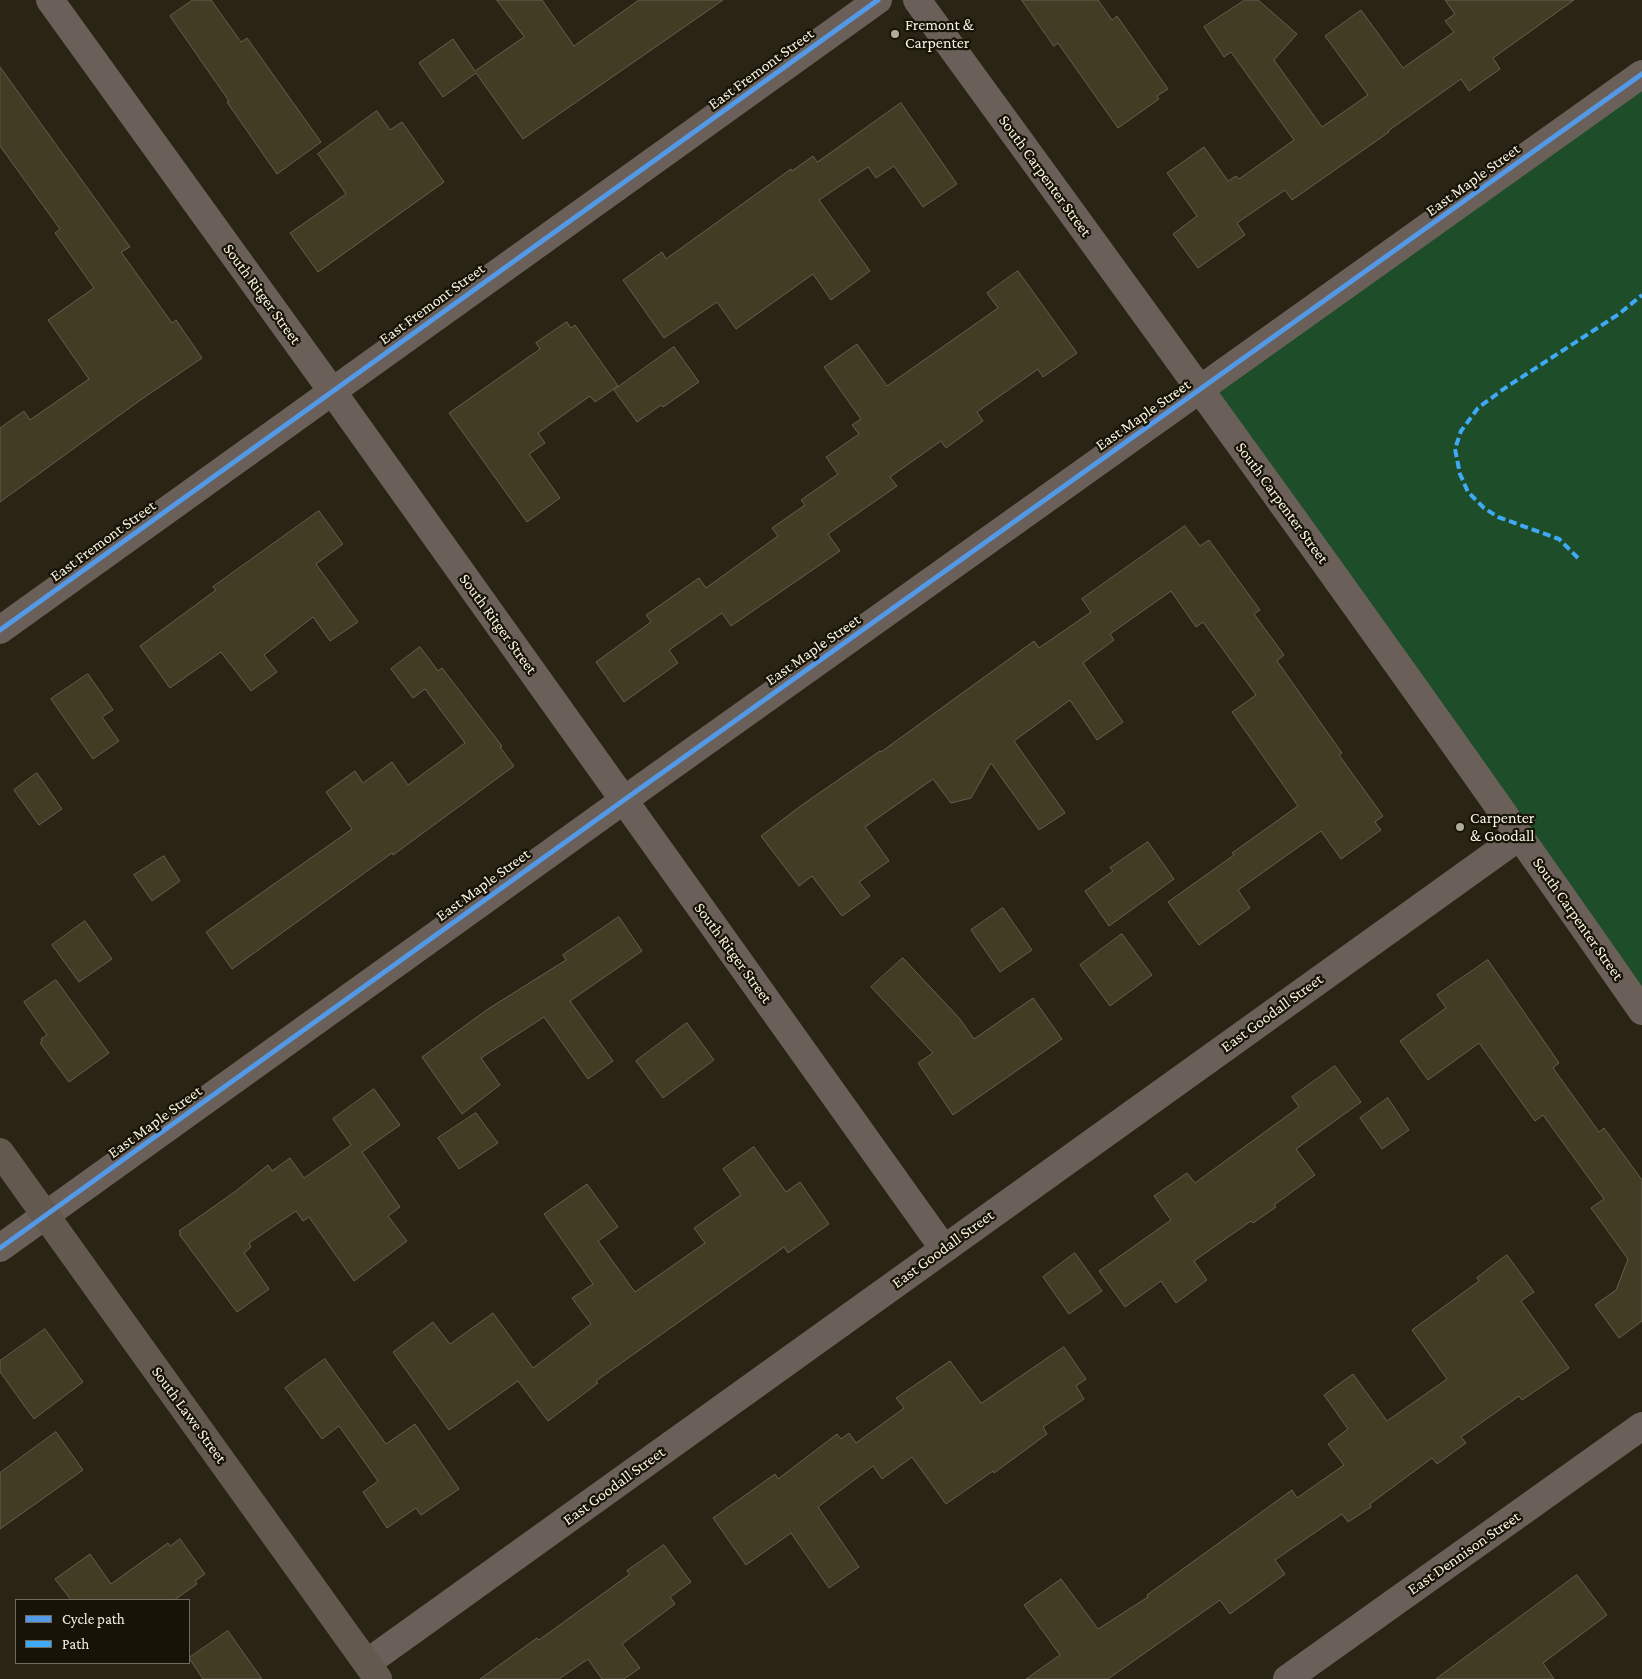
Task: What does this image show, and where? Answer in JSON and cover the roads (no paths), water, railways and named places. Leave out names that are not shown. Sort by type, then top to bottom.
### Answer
[{"type":"main road","name":"South Lawe Street","points":[[0,1152],[372,1671]]},
{"type":"street","name":"South Ritger Street","points":[[50,0],[332,391],[944,1249]]},
{"type":"street","name":"East Fremont Street","points":[[0,630],[878,0]]},
{"type":"street","name":"South Carpenter Street","points":[[917,0],[1201,390],[1520,836],[1642,1011]]},
{"type":"street","name":"East Maple Street","points":[[0,1248],[624,800],[1642,74]]},
{"type":"street","name":"East Goodall Street","points":[[372,1671],[944,1249],[1520,836]]},
{"type":"street","name":"East Dennison Street","points":[[1287,1679],[1642,1426]]},
{"type":"place","name":"Fremont & Carpenter","points":[[895,34]]},
{"type":"place","name":"Carpenter & Goodall","points":[[1460,827]]}]
